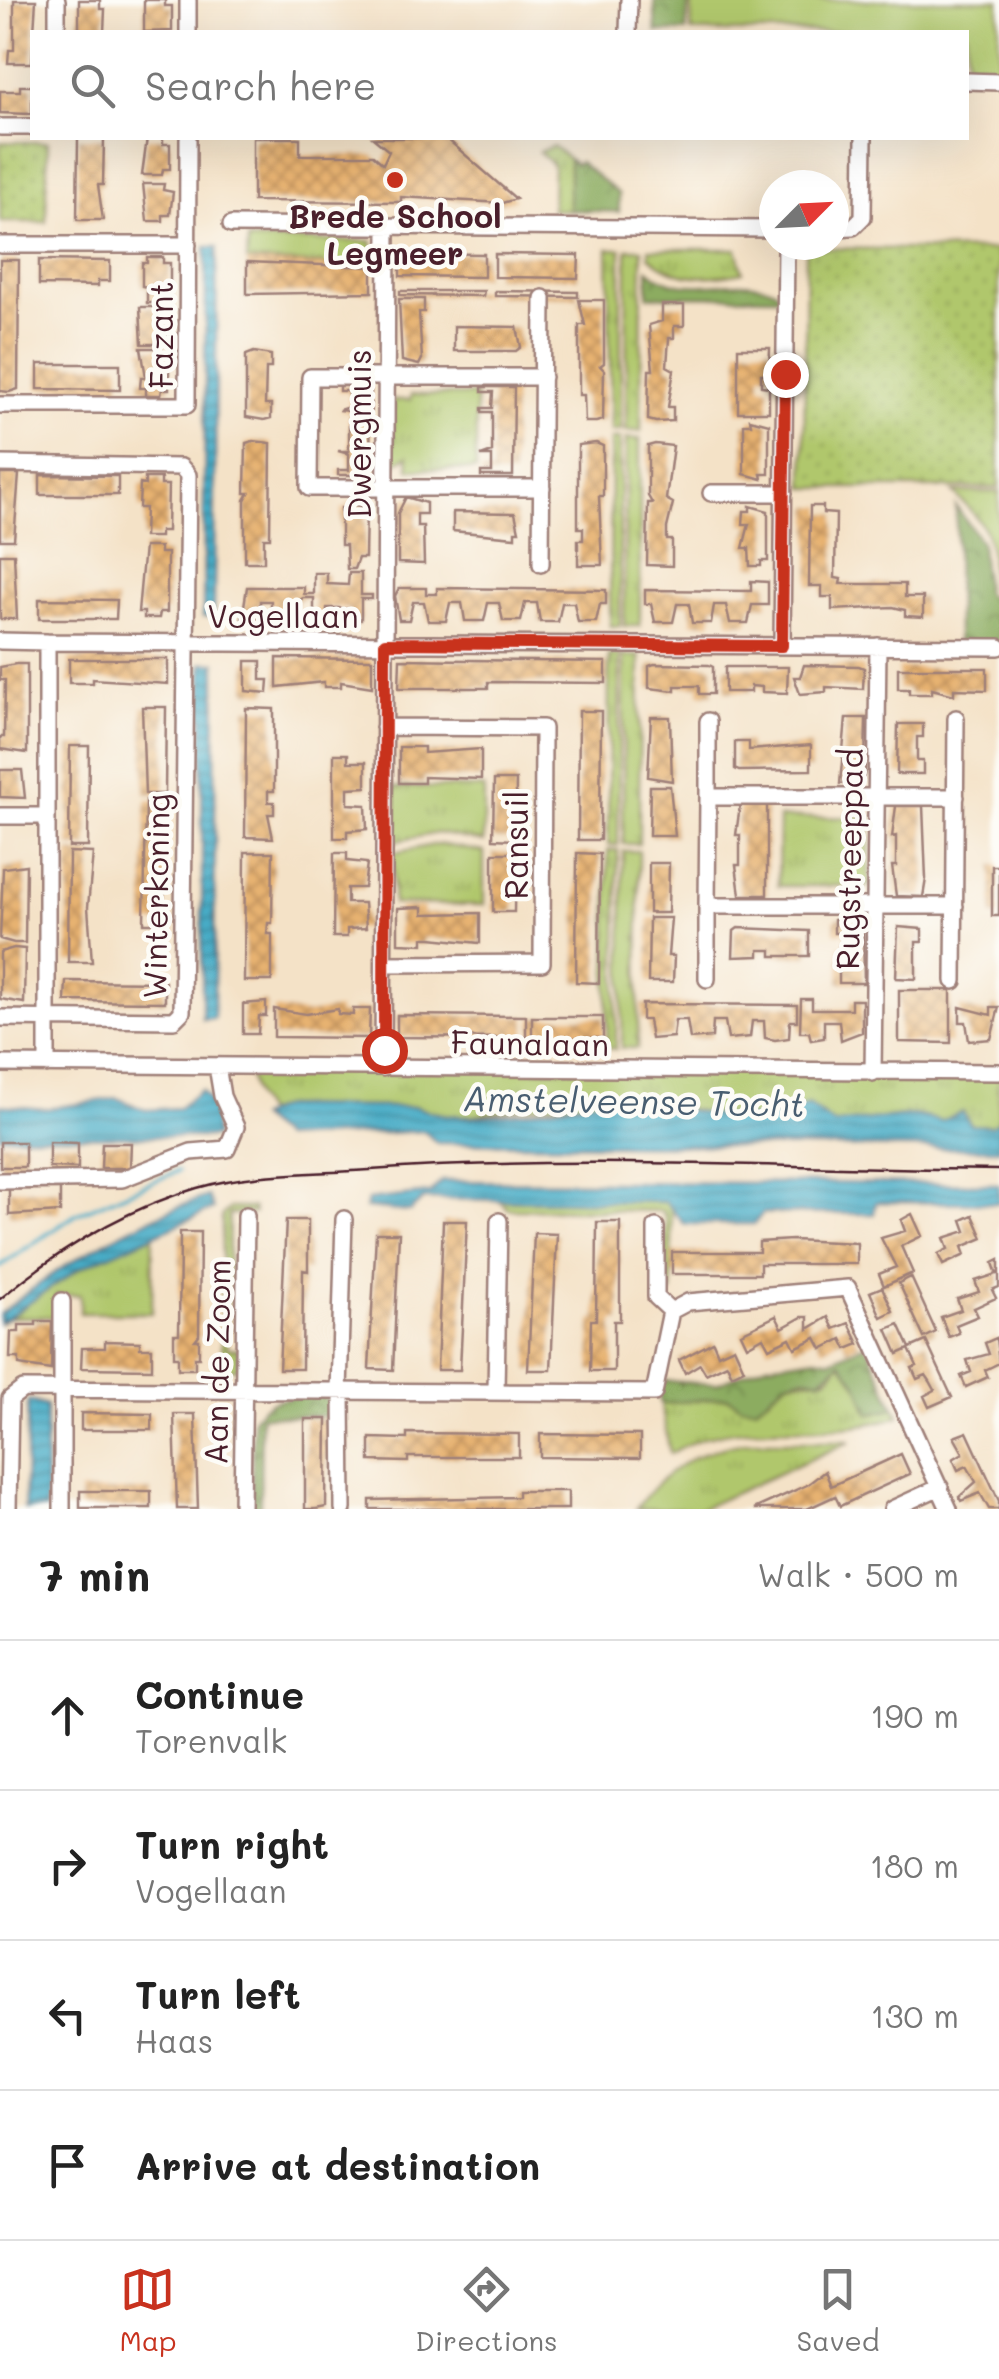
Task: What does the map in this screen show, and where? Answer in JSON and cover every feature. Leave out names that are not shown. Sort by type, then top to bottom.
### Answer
[{"type":"street","points":[[57,0],[57,30]]},
{"type":"street","points":[[188,0],[188,30]]},
{"type":"street","points":[[628,0],[628,30]]},
{"type":"street","points":[[969,81],[999,82]]},
{"type":"street","points":[[0,127],[30,127]]},
{"type":"street","name":"Fazant","points":[[0,406],[185,408],[188,140]]},
{"type":"street","points":[[849,227],[863,218],[864,140]]},
{"type":"street","points":[[230,225],[759,228]]},
{"type":"street","name":"Dwergmuis","points":[[384,1068],[387,226]]},
{"type":"street","points":[[0,245],[188,245]]},
{"type":"street","points":[[782,646],[786,260]]},
{"type":"street","points":[[542,564],[543,298]]},
{"type":"street","points":[[542,378],[310,377],[308,488],[542,488]]},
{"type":"street","name":"Winterkoning","points":[[0,464],[184,468],[188,475],[182,1012],[174,1020],[0,1018]]},
{"type":"street","points":[[712,493],[784,493]]},
{"type":"street","name":"Vogellaan","points":[[0,641],[999,647]]},
{"type":"street","points":[[46,1065],[47,642]]},
{"type":"street","name":"Rugstreeppad","points":[[872,1072],[878,646]]},
{"type":"street","points":[[954,981],[956,718]]},
{"type":"street","points":[[707,979],[708,721]]},
{"type":"street","name":"Ransuil","points":[[384,727],[543,728],[542,963],[384,964]]},
{"type":"street","points":[[708,797],[956,797]]},
{"type":"street","points":[[0,816],[47,816]]},
{"type":"street","points":[[708,906],[955,906]]},
{"type":"street","name":"Faunalaan","points":[[0,1064],[999,1072]]},
{"type":"street","points":[[0,1180],[122,1179],[192,1152],[226,1148],[236,1127],[222,1096],[217,1066]]},
{"type":"street","name":"Aan de Zoom","points":[[242,1509],[246,1216]]},
{"type":"street","points":[[343,1509],[340,1392],[344,1219]]},
{"type":"street","points":[[496,1391],[498,1284],[502,1274],[499,1222]]},
{"type":"street","points":[[656,1227],[656,1297],[671,1311]]},
{"type":"street","points":[[671,1311],[688,1302],[848,1288],[949,1509]]},
{"type":"street","points":[[62,1301],[62,1509]]},
{"type":"street","points":[[8,1509],[10,1398],[23,1389],[654,1392],[671,1311]]},
{"type":"street","points":[[892,1509],[940,1488]]},
{"type":"green space","points":[[654,0],[689,0],[686,30],[656,30]]},
{"type":"green space","points":[[692,0],[999,0],[999,73],[969,72],[969,30],[691,30]]},
{"type":"green space","points":[[0,142],[48,142],[46,222],[0,222]]},
{"type":"green space","points":[[553,146],[569,159],[569,210],[552,210],[553,165],[539,152]]},
{"type":"green space","points":[[569,159],[576,165],[579,162],[619,194],[619,212],[569,210]]},
{"type":"green space","points":[[248,240],[372,241],[372,266],[247,261]]},
{"type":"green space","points":[[849,248],[999,250],[999,488],[804,488],[806,260],[849,260]]},
{"type":"green space","points":[[608,249],[621,249],[621,431],[611,431]]},
{"type":"green space","points":[[627,249],[642,249],[641,431],[626,431]]},
{"type":"green space","points":[[649,249],[737,249],[743,272],[705,277],[682,274],[659,264],[649,256]]},
{"type":"green space","points":[[648,269],[679,284],[746,283],[779,292],[778,297],[648,296]]},
{"type":"green space","points":[[411,395],[476,395],[476,470],[409,469],[408,456],[393,464],[393,400],[410,400]]},
{"type":"green space","points":[[611,439],[620,439],[620,626],[610,626]]},
{"type":"green space","points":[[626,439],[640,439],[640,626],[624,626]]},
{"type":"green space","points":[[953,492],[999,492],[999,595],[992,588],[983,526]]},
{"type":"green space","points":[[956,506],[981,542],[985,593],[999,607],[999,642],[957,642]]},
{"type":"green space","points":[[609,655],[620,655],[618,845],[608,845]]},
{"type":"green space","points":[[624,656],[640,656],[639,844],[623,844]]},
{"type":"green space","points":[[392,787],[484,788],[484,842],[438,833],[392,842]]},
{"type":"green space","points":[[870,817],[869,886],[778,886],[779,818]]},
{"type":"green space","points":[[438,844],[484,852],[484,905],[393,904],[393,853]]},
{"type":"green space","points":[[608,850],[618,850],[616,1049],[607,1048]]},
{"type":"green space","points":[[623,851],[639,851],[638,1048],[622,1048]]},
{"type":"green space","points":[[247,1067],[999,1072],[999,1121],[992,1126],[971,1125],[962,1112],[941,1121],[914,1115],[834,1124],[808,1105],[756,1119],[620,1099],[468,1116],[443,1115],[416,1107],[283,1106],[265,1113],[255,1097]]},
{"type":"green space","points":[[499,1200],[666,1202],[672,1210],[672,1292],[665,1292],[666,1220],[662,1211],[508,1209]]},
{"type":"green space","points":[[230,1208],[253,1208],[254,1213],[229,1214],[227,1348],[238,1349],[238,1369],[221,1369],[222,1215]]},
{"type":"green space","points":[[153,1234],[152,1313],[80,1313],[80,1295],[56,1295],[55,1317],[9,1317],[80,1268]]},
{"type":"green space","points":[[866,1344],[895,1408],[869,1414],[859,1387],[841,1362],[820,1380],[792,1380],[756,1407],[741,1406],[728,1397],[661,1404],[656,1386],[664,1381],[716,1384],[767,1364],[817,1357],[831,1360]]},
{"type":"green space","points":[[841,1362],[859,1387],[869,1414],[895,1408],[899,1416],[841,1427],[725,1433],[670,1454],[661,1404],[728,1397],[741,1406],[770,1397],[789,1380],[829,1377]]},
{"type":"green space","points":[[320,1396],[332,1403],[338,1416],[261,1416],[260,1509],[252,1509],[253,1419],[274,1401]]},
{"type":"green space","points":[[751,1441],[851,1441],[700,1509],[636,1509],[659,1482],[686,1462],[716,1449]]},
{"type":"water","points":[[206,247],[217,247],[214,617],[203,617]]},
{"type":"water","points":[[202,663],[216,663],[214,1018],[202,1019]]},
{"type":"water","points":[[201,1090],[221,1116],[214,1120],[215,1137],[0,1136],[0,1105],[45,1109],[117,1098],[145,1110],[179,1108]]},
{"type":"water","points":[[607,1098],[733,1117],[783,1114],[808,1105],[834,1124],[914,1115],[941,1121],[962,1112],[971,1125],[991,1126],[999,1121],[999,1149],[437,1143],[424,1131],[282,1139],[258,1117],[283,1106],[416,1107],[437,1113],[484,1116]]},
{"type":"water","points":[[442,1181],[999,1184],[999,1203],[876,1202],[874,1214],[763,1213],[754,1224],[684,1224],[666,1202],[423,1199],[410,1212],[365,1208],[368,1200],[430,1193]]},
{"type":"water","points":[[208,1196],[213,1209],[80,1268],[0,1323],[0,1314],[73,1261],[152,1218]]},
{"type":"water","points":[[28,1400],[46,1406],[46,1509],[24,1509]]},
{"type":"building","points":[[14,0],[36,0],[34,30],[30,30],[30,63],[8,63],[9,50],[14,50]]},
{"type":"building","points":[[79,0],[100,0],[100,9],[105,9],[104,30],[79,30]]},
{"type":"building","points":[[144,0],[165,0],[165,6],[172,6],[172,30],[144,30]]},
{"type":"building","points":[[20,86],[30,86],[30,114],[0,113],[0,91],[20,91]]},
{"type":"building","points":[[78,140],[104,140],[103,185],[98,185],[103,220],[77,220]]},
{"type":"building","points":[[147,140],[170,144],[170,169],[163,169],[162,175],[142,175]]},
{"type":"building","points":[[253,140],[300,140],[300,155],[373,155],[383,164],[389,151],[375,140],[448,140],[516,199],[502,203],[401,197],[401,202],[253,201]]},
{"type":"building","points":[[143,184],[164,184],[163,190],[173,192],[170,215],[163,215],[163,221],[147,221]]},
{"type":"building","points":[[400,253],[484,254],[484,277],[400,276]]},
{"type":"building","points":[[495,254],[579,255],[578,278],[495,277]]},
{"type":"building","points":[[147,257],[163,257],[163,263],[170,263],[170,297],[163,297],[163,303],[147,303],[142,263],[147,263]]},
{"type":"building","points":[[0,260],[19,260],[18,389],[9,392],[0,391]]},
{"type":"building","points":[[39,260],[110,261],[110,281],[98,281],[98,286],[39,285]]},
{"type":"building","points":[[247,262],[372,267],[372,292],[247,294]]},
{"type":"building","points":[[400,291],[484,291],[483,296],[400,295]]},
{"type":"building","points":[[495,291],[578,292],[578,297],[495,296]]},
{"type":"building","points":[[399,299],[424,299],[424,312],[419,312],[419,365],[402,361]]},
{"type":"building","points":[[579,300],[604,300],[604,363],[600,366],[604,370],[603,420],[596,422],[585,422],[584,395],[579,395],[579,325],[585,325]]},
{"type":"building","points":[[662,305],[684,305],[684,326],[674,326],[674,338],[669,338],[667,366],[674,370],[668,407],[673,407],[673,421],[656,422],[648,420],[649,370],[653,370],[649,325],[662,321]]},
{"type":"building","points":[[140,307],[161,307],[161,313],[170,316],[168,338],[161,338],[161,344],[142,344]]},
{"type":"building","points":[[454,326],[517,327],[521,347],[516,351],[454,351]]},
{"type":"building","points":[[141,348],[162,348],[162,354],[169,354],[169,389],[162,389],[161,395],[146,395],[146,388],[140,388],[141,377],[146,377]]},
{"type":"building","points":[[738,348],[770,348],[769,374],[761,374],[761,386],[769,387],[769,412],[738,412]]},
{"type":"building","points":[[246,355],[271,355],[271,368],[266,368],[265,405],[271,405],[271,418],[264,420],[246,417]]},
{"type":"building","points":[[38,364],[120,364],[120,390],[38,389]]},
{"type":"building","points":[[339,386],[371,386],[370,475],[338,475],[338,470],[349,470],[349,454],[338,451],[349,451],[349,411],[339,410],[349,407],[349,391],[339,391]]},
{"type":"building","points":[[482,387],[514,387],[513,476],[481,476],[481,472],[492,472],[492,456],[481,456],[492,452],[492,412],[482,412],[482,408],[492,408],[493,392],[482,392]]},
{"type":"building","points":[[750,419],[769,424],[769,474],[761,474],[762,479],[744,474],[744,424],[751,424]]},
{"type":"building","points":[[246,443],[271,443],[270,538],[264,538],[264,562],[245,562],[245,500],[249,493],[245,493]]},
{"type":"building","points":[[578,445],[603,446],[603,496],[599,496],[602,565],[578,565],[578,540],[583,540],[583,528],[578,528]]},
{"type":"building","points":[[648,446],[673,446],[666,499],[673,503],[667,528],[667,540],[672,540],[672,566],[647,565],[648,503],[652,503],[648,496]]},
{"type":"building","points":[[0,474],[19,474],[14,540],[0,540]]},
{"type":"building","points":[[40,475],[118,476],[118,495],[40,495]]},
{"type":"building","points":[[145,478],[161,478],[161,485],[168,485],[167,531],[160,531],[160,537],[144,537],[145,508],[139,508],[140,484],[145,485]]},
{"type":"building","points":[[406,497],[426,503],[426,514],[417,514],[417,526],[423,526],[424,564],[398,563],[398,513]]},
{"type":"building","points":[[347,503],[366,508],[365,558],[358,558],[354,569],[347,569],[346,545],[341,545],[341,508],[347,508]]},
{"type":"building","points":[[750,506],[768,511],[768,561],[761,561],[761,566],[750,566],[749,548],[743,548],[749,524],[743,524],[744,511],[750,511]]},
{"type":"building","points":[[810,506],[823,506],[823,513],[836,514],[835,578],[841,579],[840,584],[905,584],[905,597],[923,597],[923,617],[905,616],[905,610],[893,607],[832,610],[832,597],[822,597],[822,586],[809,586]]},
{"type":"building","points":[[453,512],[515,513],[519,531],[515,531],[515,537],[453,531]]},
{"type":"building","points":[[144,547],[160,547],[160,553],[167,553],[167,612],[160,612],[159,618],[144,618],[144,612],[138,612]]},
{"type":"building","points":[[0,554],[14,554],[17,619],[0,619]]},
{"type":"building","points":[[314,573],[327,573],[327,584],[348,585],[349,573],[361,573],[361,595],[372,595],[372,599],[361,599],[361,620],[348,620],[348,609],[327,608],[326,620],[314,620],[314,598],[297,602],[297,619],[271,619],[271,601],[260,601],[260,618],[242,619],[247,587],[304,587],[304,594],[314,594]]},
{"type":"building","points":[[751,581],[768,582],[768,605],[752,605],[748,623],[730,623],[726,605],[714,605],[711,623],[692,623],[689,604],[677,604],[673,622],[655,622],[651,604],[645,604],[645,590],[751,591]]},
{"type":"building","points":[[399,588],[426,588],[426,594],[437,594],[437,588],[606,590],[606,604],[600,604],[596,622],[578,622],[574,603],[562,603],[558,622],[540,622],[537,603],[525,603],[521,621],[503,621],[499,603],[488,603],[484,621],[465,621],[462,603],[450,603],[446,621],[428,621],[424,602],[413,602],[409,620],[399,620],[395,596]]},
{"type":"building","points":[[39,599],[117,600],[116,619],[39,619]]},
{"type":"building","points":[[277,658],[372,659],[372,687],[341,682],[341,687],[324,687],[324,682],[277,687]]},
{"type":"building","points":[[69,659],[168,659],[168,684],[93,679],[93,683],[69,683]]},
{"type":"building","points":[[400,659],[606,662],[606,683],[488,682],[488,688],[399,688]]},
{"type":"building","points":[[246,661],[261,661],[261,680],[269,680],[268,693],[246,691]]},
{"type":"building","points":[[27,664],[27,753],[0,749],[0,737],[4,737],[5,680],[0,680],[0,667]]},
{"type":"building","points":[[804,665],[864,668],[863,689],[826,687],[826,692],[800,694],[794,677],[800,677]]},
{"type":"building","points":[[649,666],[713,667],[713,694],[699,694],[699,686],[675,686],[675,691],[649,688]]},
{"type":"building","points":[[725,667],[788,667],[787,693],[762,692],[762,687],[751,686],[751,692],[725,692]]},
{"type":"building","points":[[898,668],[987,668],[987,690],[954,689],[954,695],[932,689],[932,694],[909,694],[909,689],[898,689]]},
{"type":"building","points":[[142,707],[166,707],[165,794],[145,794]]},
{"type":"building","points":[[246,708],[274,709],[274,791],[268,791],[268,802],[274,802],[274,814],[268,814],[273,838],[245,837]]},
{"type":"building","points":[[579,711],[601,711],[600,840],[578,840]]},
{"type":"building","points":[[651,717],[670,717],[672,781],[648,777]]},
{"type":"building","points":[[846,718],[866,718],[865,769],[863,782],[840,784]]},
{"type":"building","points":[[898,724],[923,724],[923,737],[917,737],[917,761],[923,761],[923,774],[897,774]]},
{"type":"building","points":[[735,742],[749,742],[749,750],[811,745],[811,770],[739,771],[735,769]]},
{"type":"building","points":[[70,746],[89,746],[88,847],[69,847]]},
{"type":"building","points":[[399,747],[424,747],[424,753],[481,749],[481,779],[424,777],[424,783],[399,783]]},
{"type":"building","points":[[334,754],[348,754],[348,762],[366,762],[366,787],[348,788],[348,804],[366,805],[367,829],[347,831],[347,838],[334,838]]},
{"type":"building","points":[[0,770],[22,770],[25,798],[0,797]]},
{"type":"building","points":[[494,780],[516,780],[515,840],[493,839]]},
{"type":"building","points":[[650,786],[670,786],[675,836],[649,836]]},
{"type":"building","points":[[146,800],[165,800],[164,923],[144,923]]},
{"type":"building","points":[[740,805],[767,805],[767,895],[740,895],[736,865],[740,865],[740,835],[736,835]]},
{"type":"building","points":[[896,806],[923,806],[923,897],[896,896],[892,866],[896,866],[896,836],[892,837]]},
{"type":"building","points":[[69,852],[93,853],[88,907],[92,962],[68,962]]},
{"type":"building","points":[[245,852],[273,852],[272,923],[268,923],[267,934],[272,934],[272,981],[244,981]]},
{"type":"building","points":[[334,853],[347,853],[347,861],[367,863],[364,888],[347,888],[347,903],[364,903],[366,928],[347,929],[347,937],[333,937]]},
{"type":"building","points":[[493,853],[515,853],[514,912],[493,912]]},
{"type":"building","points":[[577,853],[600,854],[599,983],[576,982]]},
{"type":"building","points":[[649,863],[669,863],[668,913],[649,913]]},
{"type":"building","points":[[26,865],[25,943],[14,943],[0,939],[3,868]]},
{"type":"building","points":[[992,866],[999,866],[999,916],[992,916]]},
{"type":"building","points":[[423,907],[423,914],[480,913],[480,943],[423,938],[423,944],[398,943],[398,908]]},
{"type":"building","points":[[839,917],[863,924],[864,983],[839,983],[839,945],[845,945],[845,933],[834,933],[834,920]]},
{"type":"building","points":[[649,918],[671,918],[668,956],[674,956],[673,982],[648,982]]},
{"type":"building","points":[[898,927],[922,929],[922,942],[916,942],[916,979],[896,978]]},
{"type":"building","points":[[734,931],[809,931],[809,956],[771,956],[771,950],[759,950],[759,956],[733,957]]},
{"type":"building","points":[[25,949],[24,1003],[0,999],[0,952]]},
{"type":"building","points":[[66,981],[165,982],[165,1002],[65,1001]]},
{"type":"building","points":[[899,990],[951,990],[951,1043],[899,1042]]},
{"type":"building","points":[[801,999],[812,999],[812,1009],[851,1009],[851,1000],[862,1000],[862,1032],[841,1040],[839,1021],[824,1021],[824,1038],[811,1040],[809,1032],[800,1032]]},
{"type":"building","points":[[266,1002],[266,1016],[259,1016],[258,1034],[243,1034],[243,1004]]},
{"type":"building","points":[[642,1004],[797,1005],[797,1021],[790,1021],[789,1038],[775,1040],[765,1038],[764,1021],[752,1021],[750,1037],[728,1039],[725,1021],[713,1021],[712,1037],[690,1039],[687,1020],[675,1020],[673,1037],[651,1039],[648,1020],[642,1020]]},
{"type":"building","points":[[960,1007],[991,1015],[991,1007],[999,1007],[991,1039],[969,1041],[966,1022],[960,1022]]},
{"type":"building","points":[[274,1009],[306,1014],[338,1009],[338,1014],[353,1015],[353,1009],[370,1009],[369,1038],[274,1037]]},
{"type":"building","points":[[397,1015],[526,1016],[526,1038],[397,1037]]},
{"type":"building","points":[[532,1017],[603,1017],[603,1038],[532,1038]]},
{"type":"building","points":[[0,1142],[25,1142],[25,1167],[0,1167]]},
{"type":"building","points":[[49,1142],[78,1143],[78,1168],[49,1167]]},
{"type":"building","points":[[102,1143],[131,1143],[130,1168],[101,1168]]},
{"type":"building","points":[[9,1189],[60,1189],[60,1212],[9,1215]]},
{"type":"building","points":[[912,1214],[922,1236],[901,1246],[913,1273],[884,1286],[879,1274],[896,1267],[881,1238],[905,1231],[901,1220]]},
{"type":"building","points":[[973,1215],[983,1238],[962,1247],[965,1255],[943,1265],[938,1254],[948,1249],[944,1238],[966,1231],[962,1220]]},
{"type":"building","points":[[286,1220],[308,1220],[302,1369],[279,1369]]},
{"type":"building","points":[[443,1221],[467,1221],[460,1370],[437,1370]]},
{"type":"building","points":[[597,1222],[620,1222],[620,1321],[614,1321],[614,1371],[590,1371],[591,1320],[596,1320]]},
{"type":"building","points":[[180,1232],[200,1232],[199,1335],[195,1340],[199,1340],[199,1357],[195,1357],[195,1369],[178,1369],[178,1357],[174,1357],[174,1334],[179,1334]]},
{"type":"building","points":[[376,1233],[399,1233],[393,1370],[369,1369]]},
{"type":"building","points":[[534,1233],[557,1234],[551,1370],[528,1370]]},
{"type":"building","points":[[759,1242],[857,1243],[857,1264],[760,1264],[760,1274],[672,1274],[672,1252],[759,1252]]},
{"type":"building","points":[[999,1260],[999,1287],[992,1290],[996,1298],[974,1308],[978,1316],[956,1325],[959,1333],[949,1337],[941,1317],[961,1310],[957,1299],[979,1292],[975,1281],[997,1274],[993,1263]]},
{"type":"building","points":[[911,1277],[936,1332],[924,1338],[899,1283]]},
{"type":"building","points":[[882,1287],[893,1311],[881,1317],[870,1292]]},
{"type":"building","points":[[776,1316],[782,1328],[802,1317],[808,1317],[808,1329],[828,1317],[834,1329],[849,1323],[859,1344],[847,1349],[842,1339],[822,1349],[816,1338],[795,1348],[790,1338],[769,1348],[763,1337],[747,1346],[741,1333]]},
{"type":"building","points":[[36,1321],[52,1321],[51,1370],[19,1365],[19,1358],[10,1358],[11,1332],[19,1332],[19,1325],[36,1325]]},
{"type":"building","points":[[899,1324],[910,1348],[926,1341],[952,1397],[929,1407],[924,1396],[935,1390],[926,1375],[917,1379],[912,1368],[917,1366],[909,1349],[898,1354],[887,1329]]},
{"type":"building","points":[[996,1338],[999,1363],[985,1370],[988,1377],[966,1387],[961,1376],[971,1372],[967,1360],[989,1354],[985,1343]]},
{"type":"building","points":[[105,1341],[140,1342],[140,1348],[152,1348],[152,1369],[81,1368],[82,1348],[105,1348]]},
{"type":"building","points":[[713,1342],[718,1354],[734,1347],[744,1369],[732,1375],[727,1364],[706,1374],[700,1364],[685,1373],[679,1360]]},
{"type":"building","points":[[81,1413],[152,1414],[152,1430],[81,1430]]},
{"type":"building","points":[[174,1414],[195,1414],[198,1509],[177,1509]]},
{"type":"building","points":[[305,1419],[327,1419],[326,1507],[316,1509],[305,1509]]},
{"type":"building","points":[[967,1432],[999,1501],[999,1509],[989,1509],[980,1493],[961,1501],[959,1497],[976,1482],[967,1466],[958,1470],[953,1459],[963,1453],[954,1437]]},
{"type":"building","points":[[407,1433],[519,1434],[519,1457],[370,1461],[370,1438],[407,1439]]},
{"type":"building","points":[[540,1434],[640,1435],[640,1458],[540,1457]]},
{"type":"building","points":[[901,1454],[910,1474],[840,1506],[835,1496],[807,1509],[754,1509],[807,1485],[825,1471],[831,1486]]},
{"type":"building","points":[[80,1491],[151,1491],[151,1508],[80,1508]]},
{"type":"building","points":[[518,1491],[568,1491],[568,1509],[370,1509],[370,1500],[518,1497]]},
{"type":"waterway","points":[[0,1266],[77,1214],[178,1171]]},
{"type":"tram line","points":[[0,1299],[68,1248],[144,1207],[197,1188],[261,1176],[527,1163],[999,1170]]},
{"type":"place","name":"Brede School Legmeer","points":[[395,180]]},
{"type":"route","points":[[384,1050],[385,643],[782,646],[785,374]]},
{"type":"water label","name":"Amstelveense Tocht","points":[[634,1100]]}]
